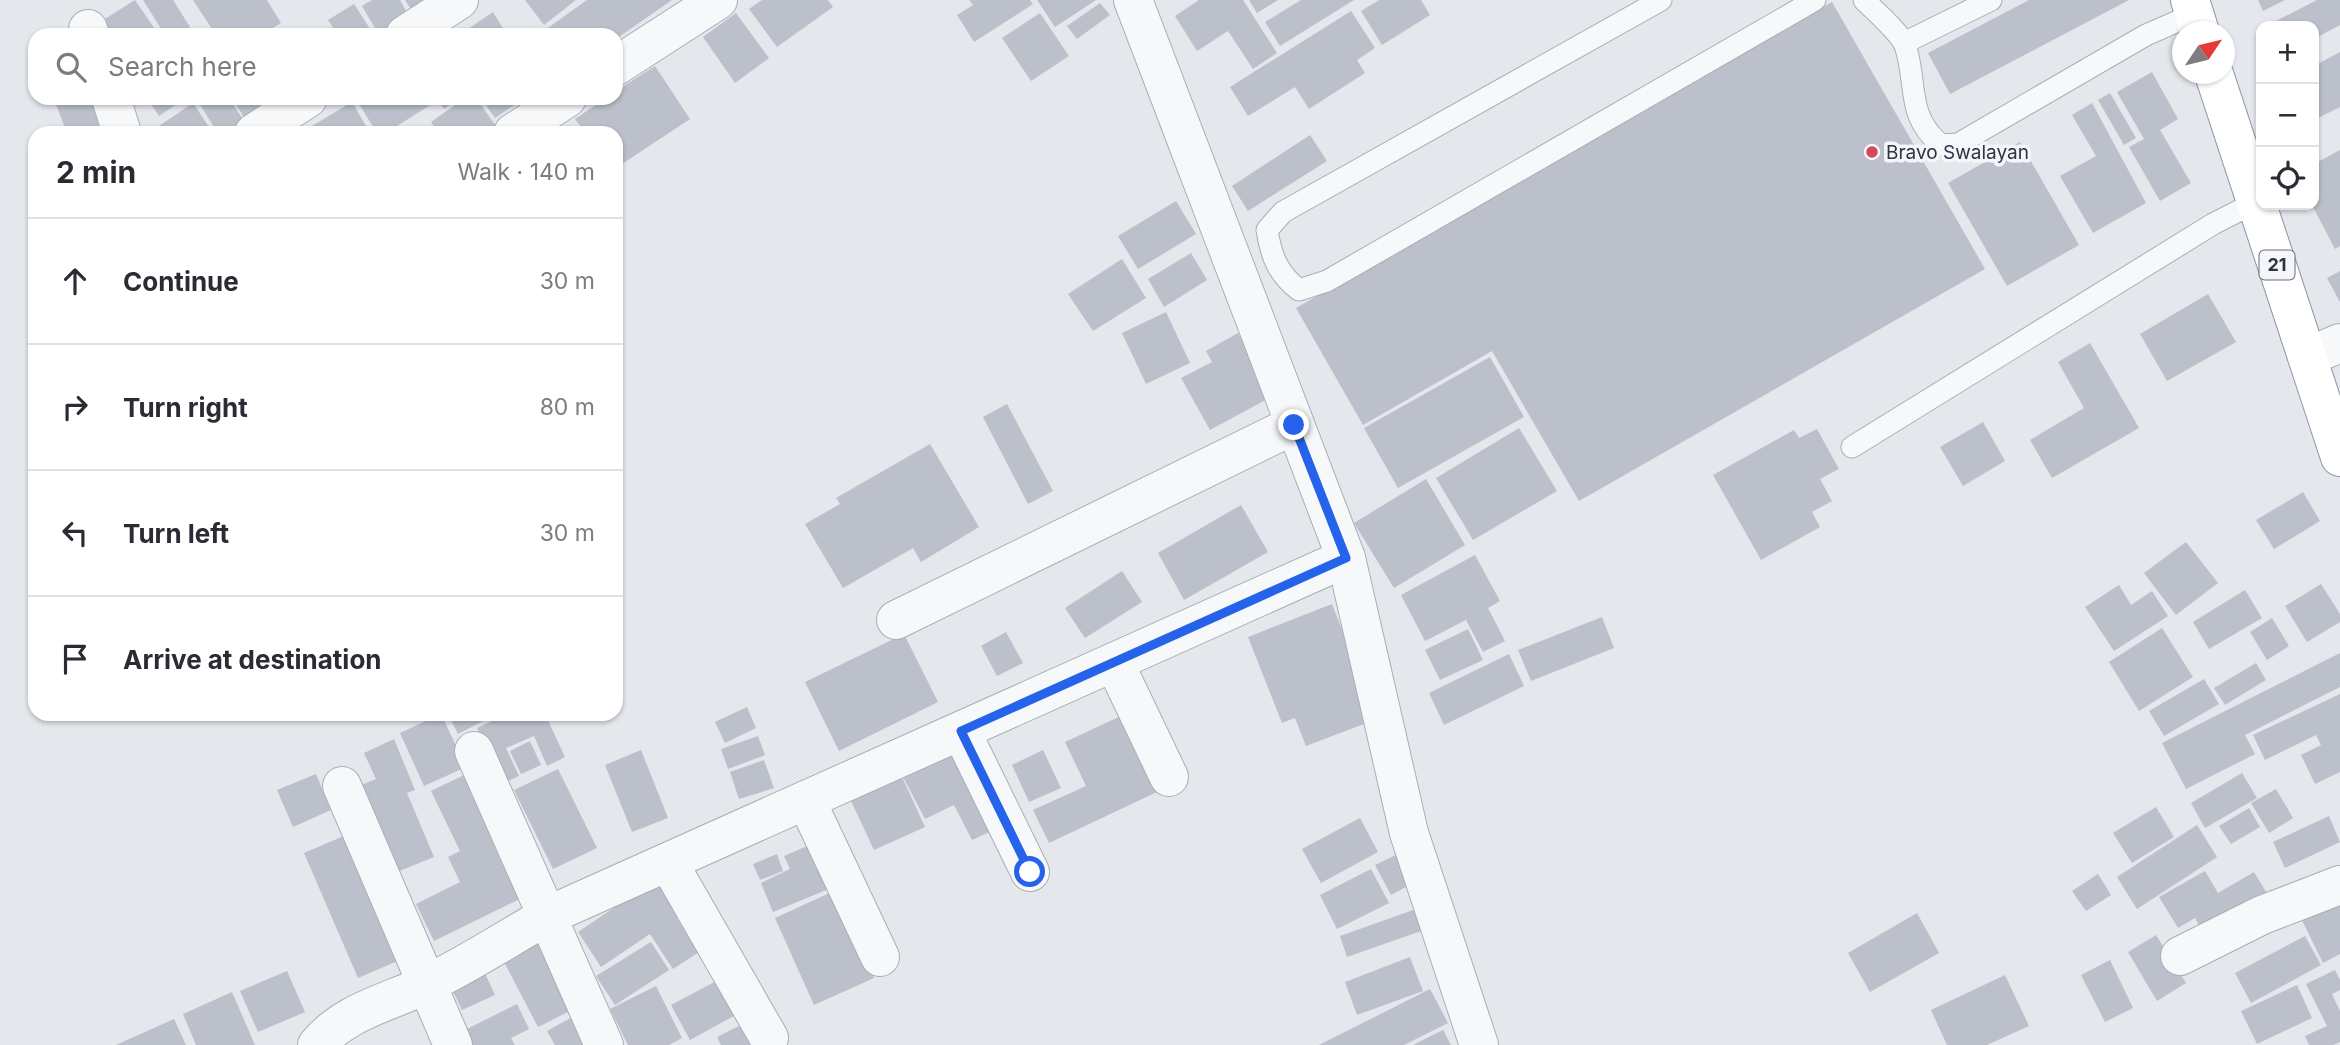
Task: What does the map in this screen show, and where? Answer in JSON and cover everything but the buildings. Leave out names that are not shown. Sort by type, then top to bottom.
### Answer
[{"type":"highway","name":"21","points":[[2217,84],[2256,202]]},
{"type":"highway","name":"21","points":[[2260,210],[2324,350],[2340,457]]},
{"type":"street","points":[[416,28],[459,0]]},
{"type":"street","points":[[1133,0],[1346,558],[1409,833],[1479,1045]]},
{"type":"street","points":[[623,61],[713,1]]},
{"type":"street","points":[[113,105],[120,126]]},
{"type":"street","points":[[265,126],[297,105]]},
{"type":"street","points":[[524,126],[556,105]]},
{"type":"street","points":[[896,620],[1294,425]]},
{"type":"street","points":[[317,1045],[325,1035],[357,1013],[428,984],[547,916],[1346,558]]},
{"type":"street","points":[[1114,662],[1168,777]]},
{"type":"street","points":[[961,731],[1030,872]]},
{"type":"street","points":[[474,751],[604,1045]]},
{"type":"street","points":[[342,786],[453,1045]]},
{"type":"street","points":[[806,800],[880,957]]},
{"type":"street","points":[[668,862],[769,1038]]},
{"type":"street","points":[[2180,956],[2262,915],[2340,885]]},
{"type":"lane","points":[[1661,0],[1283,212],[1267,230],[1271,257],[1286,281],[1299,290],[1327,281],[1815,0]]},
{"type":"lane","points":[[1864,0],[1904,43],[1913,100],[1927,133],[1941,145],[1958,144],[2146,34],[2195,15]]},
{"type":"lane","points":[[1904,43],[1991,0]]},
{"type":"lane","points":[[1852,447],[2213,224],[2256,202]]},
{"type":"place","name":"Bravo Swalayan","points":[[1872,152]]},
{"type":"route","points":[[1030,872],[961,731],[1346,558],[1294,425]]}]
